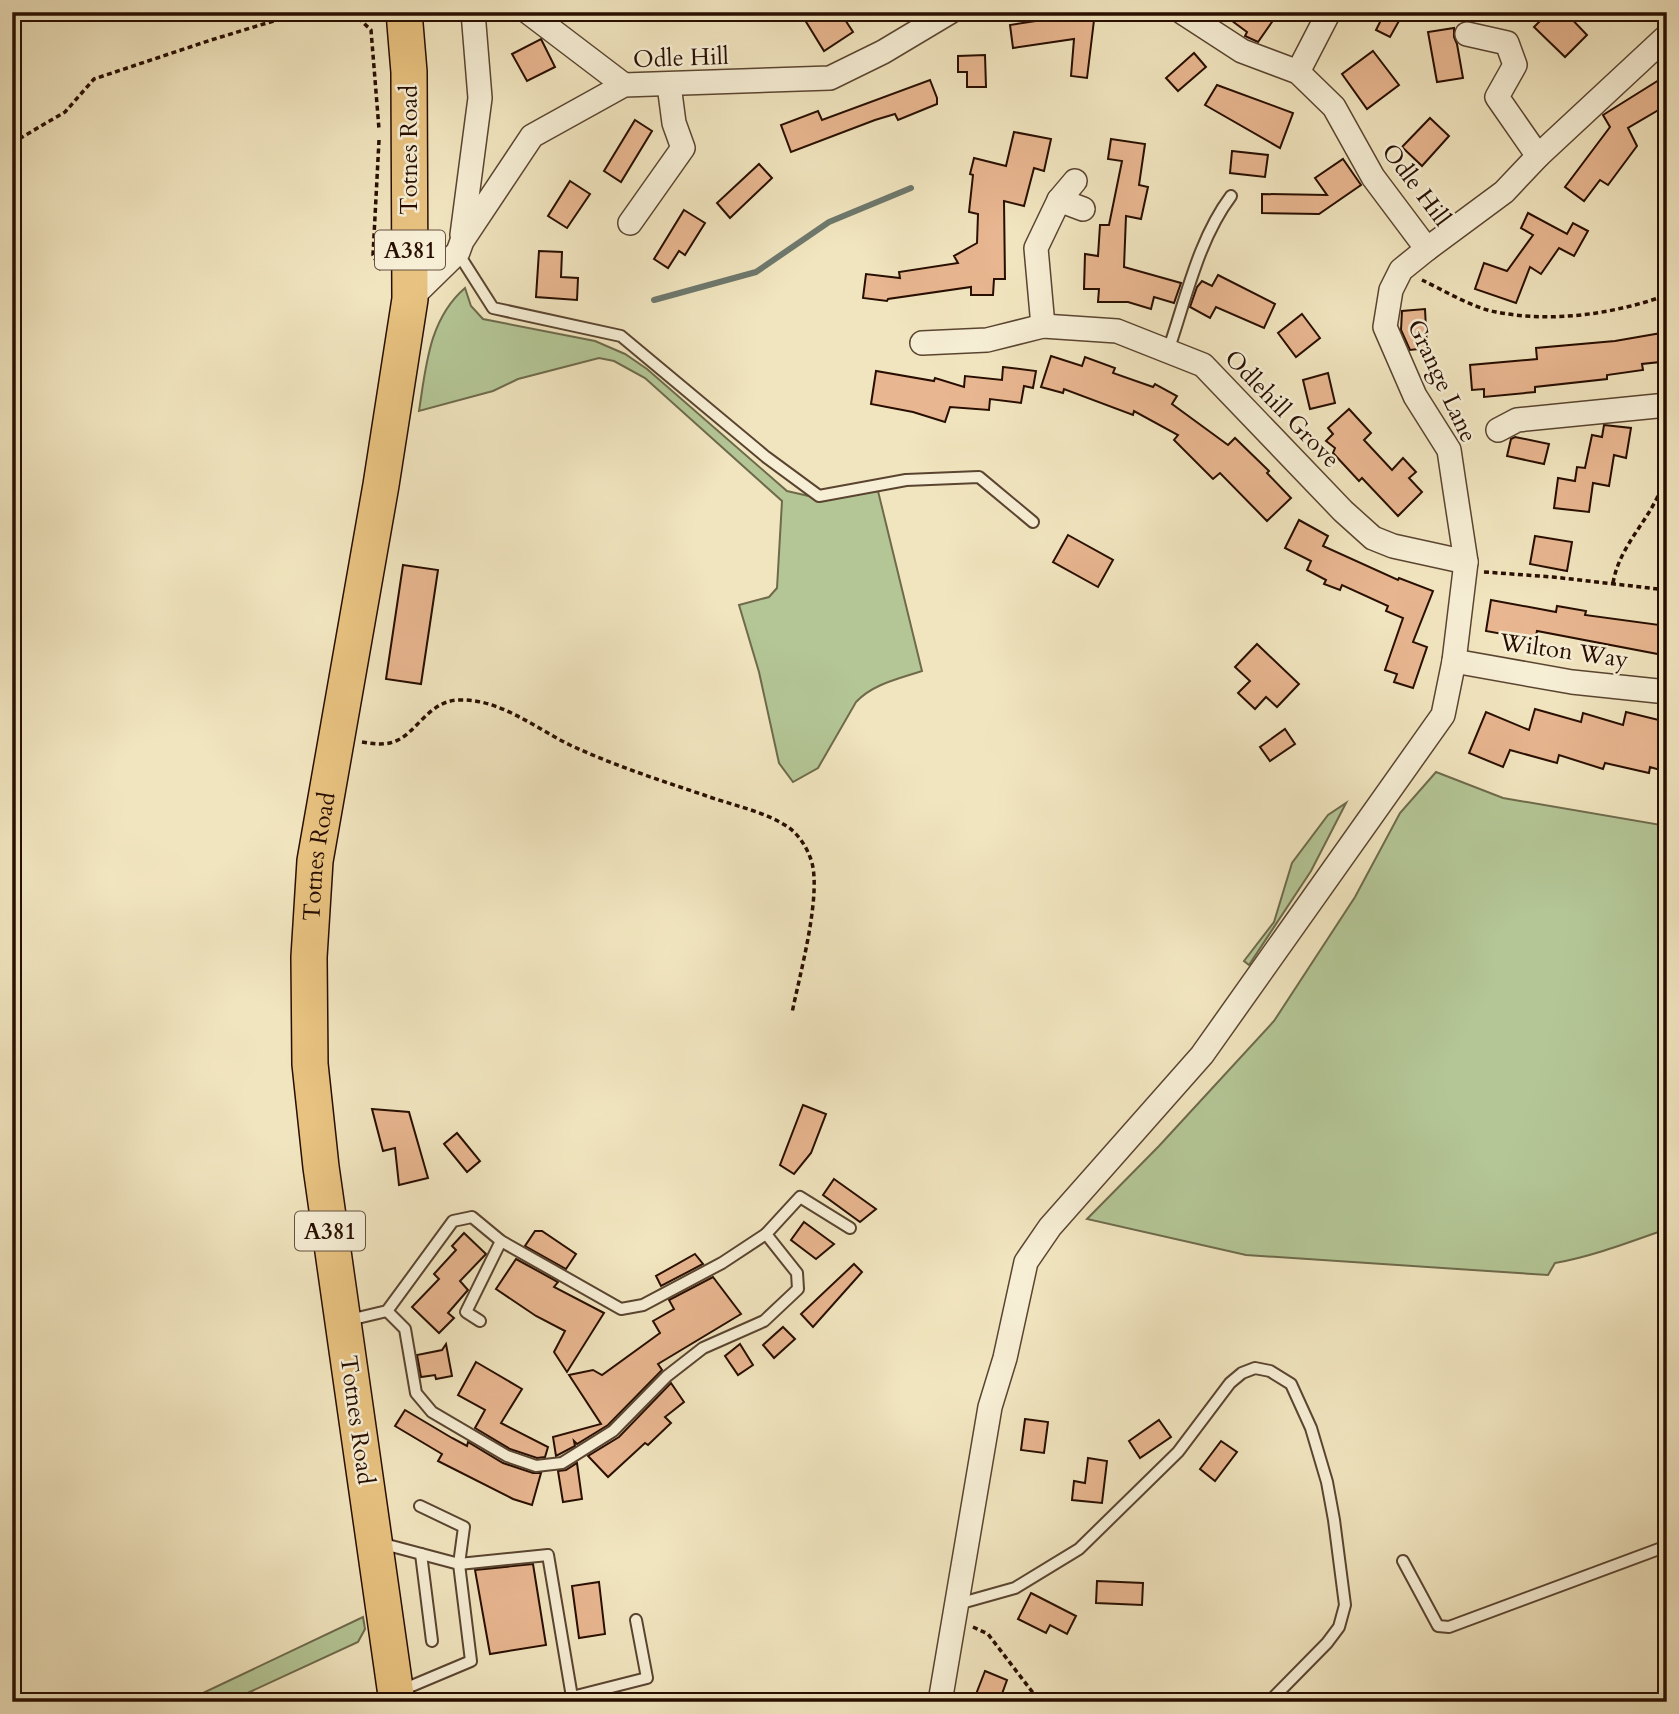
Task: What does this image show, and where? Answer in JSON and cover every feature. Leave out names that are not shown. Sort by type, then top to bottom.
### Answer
[{"type":"main road","name":"Totnes Road","points":[[396,1697],[318,1142],[310,1064],[309,957],[315,861],[381,485],[410,299],[409,72],[404,12]]},
{"type":"street","points":[[460,247],[480,98],[473,12]]},
{"type":"street","points":[[528,12],[624,85]]},
{"type":"street","name":"Odle Hill","points":[[410,299],[460,247],[532,136],[624,85],[668,86],[830,78],[883,52],[950,12]]},
{"type":"street","name":"Odle Hill","points":[[1182,12],[1242,51],[1298,72],[1334,107],[1373,177],[1427,249],[1504,192],[1538,156],[1667,36]]},
{"type":"street","points":[[1298,72],[1329,12]]},
{"type":"street","points":[[1466,34],[1507,43],[1515,65],[1497,97],[1538,156]]},
{"type":"street","points":[[630,223],[683,148],[674,123],[668,86]]},
{"type":"street","points":[[1044,326],[1035,248],[1059,200],[1075,181]]},
{"type":"street","points":[[1059,200],[1083,209]]},
{"type":"street","points":[[1401,270],[1427,249]]},
{"type":"street","name":"Grange Lane","points":[[957,1611],[990,1407],[1026,1262],[1050,1227],[1202,1055],[1443,715],[1454,661],[1465,567],[1449,450],[1415,396],[1385,327],[1391,290],[1401,270]]},
{"type":"street","name":"Odlehill Grove","points":[[922,343],[987,340],[1044,326],[1117,331],[1203,365],[1343,511],[1373,538],[1465,567]]},
{"type":"street","points":[[1498,430],[1517,420],[1667,405]]},
{"type":"street","name":"Wilton Way","points":[[1454,661],[1572,682],[1667,692]]},
{"type":"street","points":[[940,1702],[957,1611]]},
{"type":"lane","points":[[1168,352],[1202,250],[1217,215],[1231,196]]},
{"type":"lane","points":[[460,247],[493,307],[621,336],[765,457],[819,496],[906,480],[979,477],[1033,522]]},
{"type":"lane","points":[[343,1321],[387,1311],[453,1221],[472,1217],[501,1241],[621,1309],[643,1306],[722,1263],[766,1234],[800,1197],[850,1228]]},
{"type":"lane","points":[[387,1311],[405,1329],[416,1393],[432,1412],[507,1457],[536,1466],[562,1463],[613,1431],[667,1376],[704,1348],[764,1321],[798,1289],[797,1273],[766,1234]]},
{"type":"lane","points":[[480,1321],[466,1312],[501,1241]]},
{"type":"lane","points":[[957,1611],[1015,1588],[1079,1549],[1178,1452],[1230,1383],[1242,1373],[1255,1368],[1270,1371],[1291,1384],[1311,1428],[1334,1520],[1345,1605],[1339,1627],[1327,1643],[1269,1702]]},
{"type":"lane","points":[[396,1697],[471,1661],[459,1564],[464,1527],[419,1506]]},
{"type":"lane","points":[[374,1542],[459,1564],[548,1555],[572,1697],[647,1678],[636,1620]]},
{"type":"lane","points":[[1404,1561],[1438,1626],[1449,1627],[1667,1546]]},
{"type":"lane","points":[[421,1554],[432,1641]]},
{"type":"path","points":[[12,143],[65,113],[94,79],[290,16],[325,12]]},
{"type":"path","points":[[352,12],[371,30],[380,132],[373,255],[384,275]]},
{"type":"path","points":[[1401,270],[1494,312],[1550,318],[1637,306],[1667,295]]},
{"type":"path","points":[[1613,583],[1615,569],[1625,547],[1656,499],[1667,472]]},
{"type":"path","points":[[1465,567],[1667,590]]},
{"type":"path","points":[[336,736],[378,745],[399,740],[439,705],[457,700],[501,708],[574,747],[753,811],[790,828],[807,851],[815,877],[812,911],[792,1013]]},
{"type":"path","points":[[957,1611],[988,1633],[1040,1702]]},
{"type":"green space","points":[[465,288],[471,306],[483,319],[595,341],[625,354],[647,369],[787,491],[813,497],[878,491],[922,671],[886,683],[856,702],[818,768],[793,782],[779,763],[759,672],[739,605],[769,597],[777,588],[782,501],[645,378],[614,361],[599,358],[518,379],[493,391],[419,411],[427,360],[436,329],[453,300]]},
{"type":"green space","points":[[1436,772],[1503,798],[1667,826],[1667,1229],[1598,1253],[1555,1263],[1548,1275],[1246,1255],[1087,1219],[1159,1146],[1274,1021],[1355,897],[1400,813]]},
{"type":"green space","points":[[1346,803],[1311,871],[1249,965],[1244,961],[1274,922],[1292,863],[1328,815]]},
{"type":"green space","points":[[363,1617],[365,1629],[358,1642],[228,1702],[184,1702]]},
{"type":"building","points":[[800,12],[840,12],[853,32],[824,51]]},
{"type":"building","points":[[1076,12],[1095,12],[1087,78],[1071,76],[1074,39],[1013,48],[1010,25],[1076,15]]},
{"type":"building","points":[[1220,12],[1279,12],[1258,42],[1245,36],[1247,32]]},
{"type":"building","points":[[1385,12],[1404,12],[1390,37],[1376,30]]},
{"type":"building","points":[[1549,12],[1565,12],[1587,35],[1565,57],[1534,27]]},
{"type":"building","points":[[1454,28],[1463,78],[1437,82],[1428,32]]},
{"type":"building","points":[[541,39],[555,67],[527,81],[512,54]]},
{"type":"building","points":[[1373,51],[1399,85],[1367,109],[1342,74]]},
{"type":"building","points":[[1194,53],[1206,67],[1178,91],[1166,78]]},
{"type":"building","points":[[985,55],[986,87],[967,87],[967,72],[958,72],[958,56]]},
{"type":"building","points":[[1667,75],[1667,105],[1628,128],[1637,146],[1608,185],[1600,180],[1584,201],[1565,187],[1610,127],[1603,115]]},
{"type":"building","points":[[930,80],[937,104],[898,120],[895,114],[875,120],[791,152],[781,125],[818,111],[822,120]]},
{"type":"building","points":[[1217,85],[1293,113],[1280,148],[1205,105]]},
{"type":"building","points":[[1430,118],[1449,136],[1422,166],[1402,147]]},
{"type":"building","points":[[635,120],[652,131],[621,182],[604,171]]},
{"type":"building","points":[[1014,132],[1051,139],[1044,171],[1034,168],[1024,206],[1004,201],[1005,279],[994,279],[993,295],[971,295],[971,287],[887,301],[863,298],[866,274],[900,278],[899,272],[958,263],[954,256],[977,243],[978,214],[969,212],[973,175],[970,174],[974,158],[1006,166]]},
{"type":"building","points":[[1111,139],[1145,144],[1139,185],[1148,187],[1141,219],[1126,216],[1124,267],[1181,283],[1174,303],[1154,297],[1151,309],[1128,302],[1098,302],[1099,289],[1084,289],[1085,254],[1098,256],[1100,225],[1109,225],[1122,161],[1108,159]]},
{"type":"building","points":[[1232,151],[1268,155],[1265,177],[1230,173]]},
{"type":"building","points":[[1343,159],[1361,185],[1319,214],[1262,213],[1262,194],[1327,195],[1315,178]]},
{"type":"building","points":[[759,164],[772,178],[730,218],[717,203]]},
{"type":"building","points":[[570,181],[590,194],[567,228],[548,216]]},
{"type":"building","points":[[684,210],[705,223],[685,255],[679,251],[668,268],[654,259]]},
{"type":"building","points":[[1528,213],[1567,234],[1573,223],[1588,231],[1574,256],[1559,248],[1541,274],[1530,267],[1516,303],[1475,289],[1484,263],[1507,271],[1533,235],[1521,228]]},
{"type":"building","points":[[539,251],[562,252],[561,277],[578,278],[577,300],[536,297]]},
{"type":"building","points":[[1218,275],[1275,304],[1264,328],[1216,307],[1210,318],[1190,307],[1202,281],[1212,286]]},
{"type":"building","points":[[1425,309],[1427,348],[1410,350],[1401,330],[1402,311]]},
{"type":"building","points":[[1302,314],[1320,338],[1296,357],[1278,333]]},
{"type":"building","points":[[1667,332],[1667,352],[1659,352],[1660,362],[1642,364],[1643,370],[1607,375],[1607,379],[1535,387],[1535,392],[1484,397],[1484,389],[1472,390],[1470,365],[1537,359],[1536,348],[1615,341]]},
{"type":"building","points":[[1051,356],[1082,366],[1085,357],[1115,368],[1113,373],[1153,387],[1155,384],[1177,396],[1172,404],[1228,445],[1235,438],[1269,471],[1267,473],[1291,498],[1267,521],[1220,473],[1213,479],[1174,440],[1178,435],[1134,411],[1133,415],[1064,389],[1063,393],[1041,387]]},
{"type":"building","points":[[1003,367],[1036,371],[1033,388],[1024,386],[1021,403],[990,399],[989,410],[950,407],[945,422],[913,412],[871,404],[876,371],[934,381],[935,378],[964,387],[965,376],[1002,380]]},
{"type":"building","points":[[1328,373],[1335,403],[1310,409],[1303,380]]},
{"type":"building","points":[[1349,409],[1371,433],[1364,440],[1392,470],[1403,458],[1416,472],[1409,478],[1422,492],[1398,516],[1362,478],[1359,481],[1333,453],[1335,448],[1326,441],[1333,434],[1328,428]]},
{"type":"building","points":[[1604,425],[1631,428],[1626,458],[1614,455],[1609,486],[1593,483],[1589,512],[1554,508],[1558,478],[1575,481],[1577,467],[1585,468],[1592,435],[1602,437]]},
{"type":"building","points":[[1515,437],[1549,444],[1544,464],[1507,456],[1511,439]]},
{"type":"building","points":[[1299,520],[1328,536],[1323,546],[1398,580],[1399,578],[1433,591],[1413,642],[1427,647],[1413,688],[1394,682],[1397,674],[1385,670],[1403,618],[1386,611],[1388,606],[1342,585],[1340,590],[1324,584],[1326,580],[1307,570],[1311,561],[1285,548]]},
{"type":"building","points":[[1068,535],[1113,560],[1098,587],[1053,562]]},
{"type":"building","points":[[1535,536],[1572,542],[1567,571],[1530,564]]},
{"type":"building","points":[[403,565],[438,570],[421,684],[386,679]]},
{"type":"building","points":[[1491,600],[1556,612],[1557,606],[1586,611],[1585,615],[1667,626],[1663,655],[1537,631],[1535,640],[1486,631]]},
{"type":"building","points":[[1257,644],[1299,684],[1277,707],[1266,697],[1255,709],[1238,693],[1250,681],[1235,667]]},
{"type":"building","points":[[1535,709],[1581,722],[1583,713],[1623,725],[1626,712],[1667,722],[1667,772],[1650,767],[1649,773],[1605,763],[1603,769],[1559,755],[1557,763],[1510,750],[1503,767],[1469,753],[1486,712],[1529,730]]},
{"type":"building","points":[[1285,729],[1295,744],[1270,761],[1260,747]]},
{"type":"building","points":[[803,1105],[826,1114],[811,1153],[794,1174],[780,1165]]},
{"type":"building","points":[[372,1109],[409,1112],[428,1178],[399,1185],[395,1148],[383,1151]]},
{"type":"building","points":[[457,1133],[480,1161],[467,1172],[444,1144]]},
{"type":"building","points":[[834,1179],[876,1209],[860,1222],[823,1195]]},
{"type":"building","points":[[804,1222],[834,1244],[816,1259],[791,1240]]},
{"type":"building","points":[[535,1231],[542,1231],[576,1254],[566,1269],[525,1246]]},
{"type":"building","points":[[464,1233],[486,1254],[460,1281],[468,1290],[448,1313],[454,1318],[439,1333],[412,1307],[439,1279],[434,1274],[456,1250],[452,1246]]},
{"type":"building","points":[[695,1254],[703,1264],[661,1286],[656,1276]]},
{"type":"building","points":[[516,1259],[558,1282],[554,1287],[604,1313],[567,1372],[554,1352],[565,1331],[536,1316],[496,1289]]},
{"type":"building","points":[[854,1264],[862,1272],[813,1327],[801,1314]]},
{"type":"building","points":[[713,1277],[741,1314],[658,1364],[662,1370],[608,1425],[577,1444],[574,1441],[575,1446],[556,1456],[553,1437],[601,1424],[569,1375],[593,1370],[602,1375],[660,1333],[653,1321],[674,1309],[669,1300]]},
{"type":"building","points":[[783,1327],[795,1339],[774,1358],[763,1345]]},
{"type":"building","points":[[446,1344],[452,1376],[436,1379],[435,1375],[421,1377],[417,1355],[442,1350]]},
{"type":"building","points":[[740,1344],[753,1365],[738,1375],[725,1356]]},
{"type":"building","points":[[476,1362],[522,1389],[501,1423],[548,1447],[545,1457],[537,1458],[510,1449],[475,1428],[485,1410],[458,1395]]},
{"type":"building","points":[[671,1383],[684,1402],[665,1417],[671,1423],[608,1477],[588,1456],[619,1437]]},
{"type":"building","points":[[405,1410],[452,1438],[467,1446],[468,1442],[503,1463],[541,1473],[532,1505],[513,1499],[438,1461],[442,1454],[395,1426]]},
{"type":"building","points":[[1025,1419],[1048,1422],[1044,1453],[1021,1450]]},
{"type":"building","points":[[1159,1420],[1171,1437],[1140,1458],[1129,1441]]},
{"type":"building","points":[[1221,1441],[1237,1452],[1215,1481],[1200,1469]]},
{"type":"building","points":[[1088,1458],[1107,1461],[1102,1503],[1072,1500],[1074,1481],[1085,1483]]},
{"type":"building","points":[[577,1463],[582,1499],[563,1502],[558,1471],[566,1470]]},
{"type":"building","points":[[533,1564],[546,1645],[490,1654],[475,1570]]},
{"type":"building","points":[[1097,1581],[1143,1583],[1142,1605],[1096,1603]]},
{"type":"building","points":[[599,1582],[605,1634],[579,1638],[572,1586]]},
{"type":"building","points":[[1031,1593],[1076,1616],[1067,1634],[1050,1625],[1046,1633],[1018,1619]]},
{"type":"building","points":[[985,1671],[1007,1680],[999,1702],[973,1702]]},
{"type":"waterway","points":[[654,300],[756,272],[829,222],[911,188]]}]
